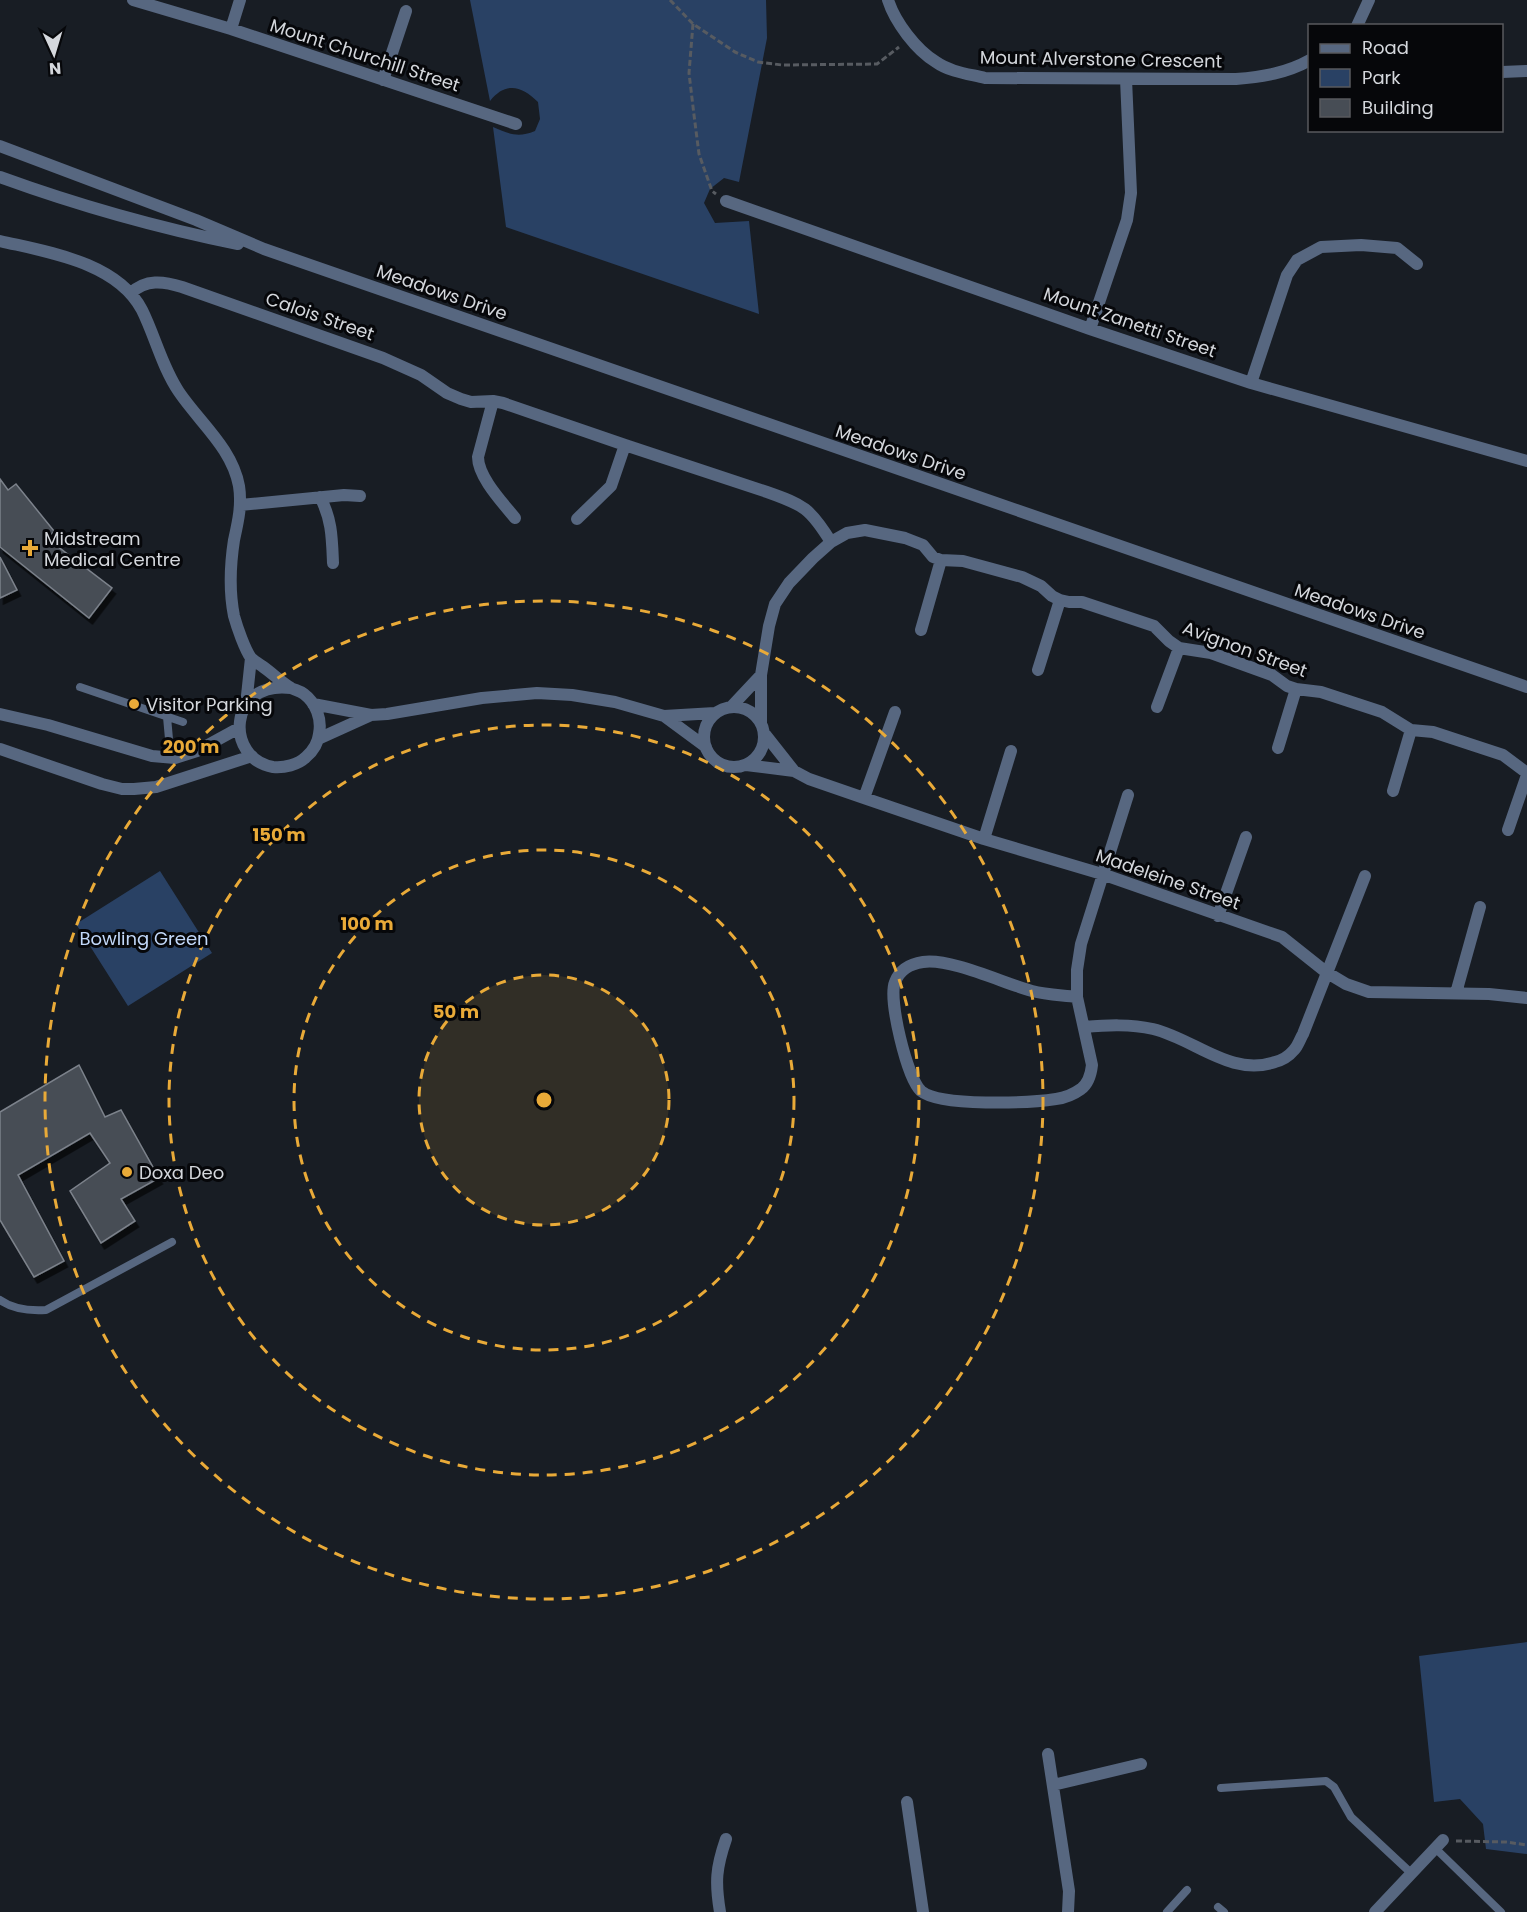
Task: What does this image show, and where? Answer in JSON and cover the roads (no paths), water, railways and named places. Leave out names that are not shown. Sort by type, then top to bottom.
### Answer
[{"type":"street","name":"Mount Churchill Street","points":[[134,0],[231,29],[516,124]]},
{"type":"street","points":[[231,29],[240,0]]},
{"type":"street","name":"Mount Alverstone Crescent","points":[[888,0],[902,29],[936,62],[957,72],[985,78],[1236,79],[1262,77],[1308,61]]},
{"type":"street","points":[[1359,24],[1369,0]]},
{"type":"street","points":[[383,80],[406,11]]},
{"type":"street","points":[[1503,72],[1527,71]]},
{"type":"street","points":[[1090,329],[1127,220],[1131,193],[1126,79]]},
{"type":"street","name":"Meadows Drive","points":[[0,146],[196,220],[264,249],[1527,687]]},
{"type":"street","name":"Meadows Drive","points":[[0,177],[44,193],[190,234],[264,249]]},
{"type":"street","name":"Mount Zanetti Street","points":[[726,201],[1090,329],[1251,382],[1527,461]]},
{"type":"street","points":[[0,241],[80,261],[107,275],[131,293],[141,307],[174,384],[232,463],[240,505],[230,574],[231,596],[235,618],[251,658],[246,705]]},
{"type":"street","points":[[1251,382],[1287,275],[1297,260],[1321,247],[1361,245],[1397,248],[1417,264]]},
{"type":"street","name":"Calois Street","points":[[131,293],[144,284],[171,283],[383,358],[415,372],[447,393],[461,399],[471,402],[503,403],[625,446],[717,474],[789,500],[807,510],[818,521],[831,542]]},
{"type":"street","points":[[493,401],[478,463],[482,475],[515,518]]},
{"type":"street","points":[[577,519],[611,486],[625,446]]},
{"type":"street","points":[[240,505],[350,494],[360,496]]},
{"type":"street","points":[[320,497],[327,510],[331,526],[333,563]]},
{"type":"street","points":[[746,765],[760,752],[764,743],[760,675],[769,626],[776,604],[789,584],[831,542],[856,531],[884,532],[923,545],[933,557],[941,560],[921,630]]},
{"type":"street","name":"Avignon Street","points":[[941,560],[963,561],[1022,577],[1041,586],[1060,600],[1082,602],[1154,626],[1179,648],[1211,653],[1272,675],[1287,686],[1321,692],[1382,712],[1411,730],[1432,732],[1503,755],[1527,774]]},
{"type":"street","points":[[1038,670],[1060,600]]},
{"type":"street","points":[[1157,708],[1179,648]]},
{"type":"street","name":"Madeleine Street","points":[[251,658],[291,688],[303,694],[313,704],[371,715],[482,698],[537,693],[572,695],[615,702],[664,716],[715,713],[731,707],[739,707],[756,716],[794,771]]},
{"type":"street","points":[[731,707],[760,675]]},
{"type":"street","points":[[0,749],[122,789],[156,787],[252,756],[243,743],[239,728],[246,705],[264,689],[277,686],[291,688]]},
{"type":"street","points":[[1278,748],[1296,689]]},
{"type":"street","points":[[313,704],[319,716],[318,739]]},
{"type":"street","points":[[864,798],[895,712]]},
{"type":"street","points":[[706,747],[705,729],[715,713]]},
{"type":"street","points":[[0,714],[48,725],[152,756],[175,758],[197,751],[239,728]]},
{"type":"street","name":"Madeleine Street","points":[[252,756],[261,763],[272,766],[284,767],[296,764],[313,749],[318,739],[371,715]]},
{"type":"street","name":"Madeleine Street","points":[[664,716],[706,747],[718,762],[727,766],[746,765],[794,771],[809,779],[984,839],[1102,874],[1282,938],[1326,972],[1346,984],[1368,992],[1489,994],[1527,998]]},
{"type":"street","points":[[1393,791],[1411,730]]},
{"type":"street","points":[[984,839],[1011,751]]},
{"type":"street","points":[[1508,830],[1527,774]]},
{"type":"street","points":[[1077,997],[1032,991],[938,961],[909,966],[901,971],[894,984],[893,999],[904,1055],[913,1082],[922,1092],[950,1101],[1020,1102],[1058,1099],[1083,1088],[1090,1077],[1092,1065],[1077,997],[1077,970],[1081,944],[1128,795]]},
{"type":"street","points":[[1218,916],[1246,837]]},
{"type":"street","points":[[1084,1027],[1126,1025],[1153,1029],[1175,1036],[1229,1062],[1249,1066],[1269,1065],[1284,1060],[1294,1050],[1303,1034],[1365,876]]},
{"type":"street","points":[[1456,993],[1480,907]]},
{"type":"street","points":[[1048,1754],[1069,1891],[1068,1912]]},
{"type":"street","points":[[1053,1785],[1141,1764]]},
{"type":"street","points":[[907,1802],[923,1912]]},
{"type":"street","points":[[720,1912],[716,1877],[726,1839]]},
{"type":"street","points":[[1375,1912],[1439,1844]]},
{"type":"lane","points":[[80,687],[183,722]]},
{"type":"lane","points":[[166,757],[169,739],[167,717]]},
{"type":"lane","points":[[0,1300],[19,1309],[46,1310],[172,1242]]},
{"type":"lane","points":[[1221,1788],[1326,1781],[1334,1787],[1351,1817],[1411,1873]]},
{"type":"lane","points":[[1439,1844],[1501,1912]]},
{"type":"lane","points":[[1167,1912],[1187,1890]]},
{"type":"place","name":"Midstream Medical Centre","points":[[30,548]]},
{"type":"place","name":"Visitor Parking","points":[[134,704]]},
{"type":"place","name":"Doxa Deo","points":[[127,1172]]},
{"type":"park label","name":"Bowling Green","points":[[144,938]]}]
